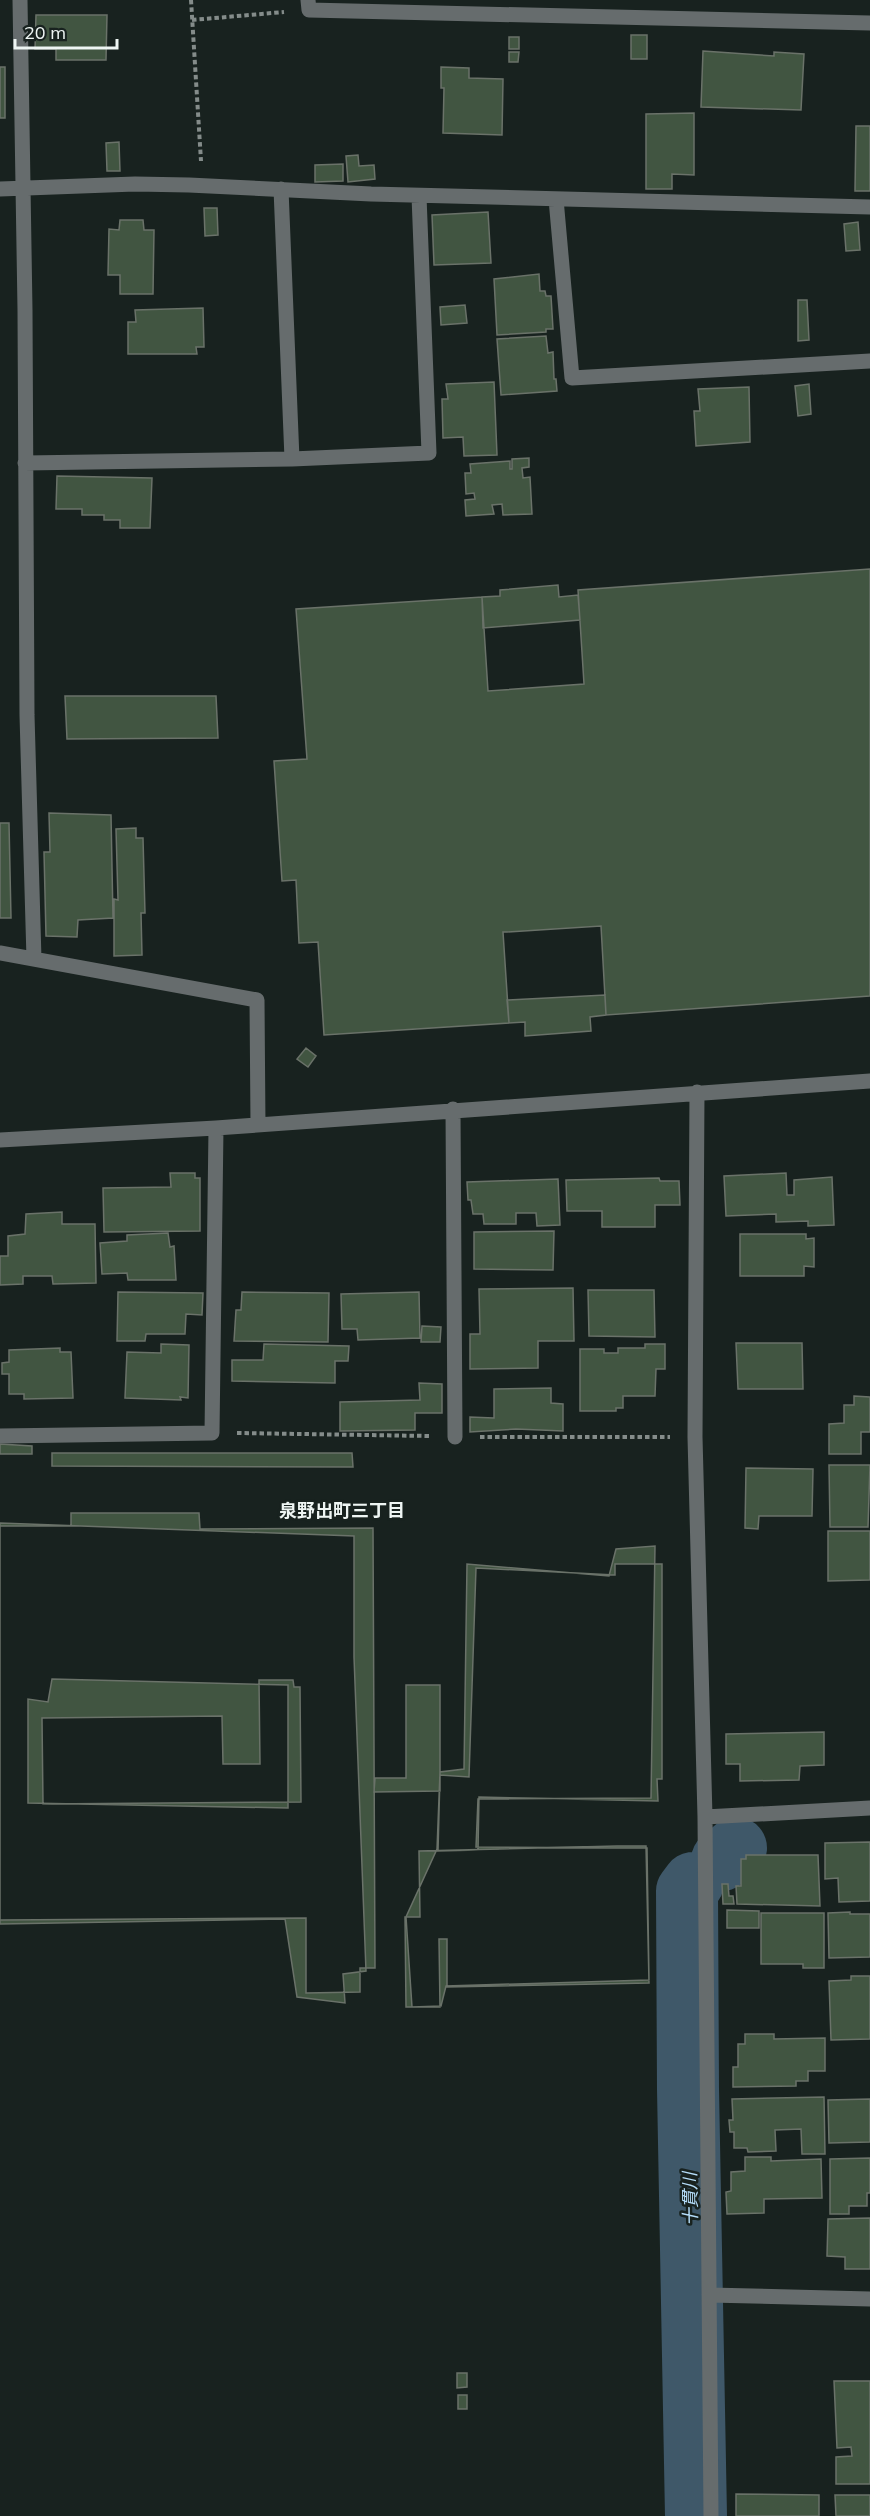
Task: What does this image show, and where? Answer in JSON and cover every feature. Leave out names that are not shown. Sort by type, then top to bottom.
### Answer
[{"type":"street","points":[[20,0],[27,715],[34,959]]},
{"type":"street","points":[[308,5],[870,23]]},
{"type":"street","points":[[0,189],[135,184],[202,185],[419,196],[870,207]]},
{"type":"street","points":[[282,189],[292,459]]},
{"type":"street","points":[[25,463],[292,459],[429,453],[419,196]]},
{"type":"street","points":[[556,199],[572,378],[870,361]]},
{"type":"street","points":[[0,953],[257,1000],[258,1125]]},
{"type":"street","points":[[0,1140],[216,1128],[453,1109],[870,1081]]},
{"type":"street","points":[[697,1092],[696,1437],[705,1817],[711,2516]]},
{"type":"street","points":[[453,1109],[455,1437]]},
{"type":"street","points":[[0,1436],[212,1433],[216,1128]]},
{"type":"street","points":[[705,1817],[870,1808]]},
{"type":"street","points":[[710,2295],[870,2299]]},
{"type":"path","points":[[191,0],[202,185]]},
{"type":"path","points":[[192,20],[308,5]]},
{"type":"building","points":[[36,15],[107,15],[106,60],[56,60],[56,49],[35,49]]},
{"type":"building","points":[[631,35],[647,35],[647,59],[631,59]]},
{"type":"building","points":[[509,37],[519,37],[519,49],[509,49]]},
{"type":"building","points":[[703,51],[774,56],[774,52],[804,54],[801,110],[701,107]]},
{"type":"building","points":[[509,52],[519,52],[518,62],[509,62]]},
{"type":"building","points":[[0,67],[5,67],[5,118],[0,118]]},
{"type":"building","points":[[441,67],[469,68],[469,78],[503,79],[502,135],[443,133],[444,88],[441,88]]},
{"type":"building","points":[[694,113],[694,175],[672,174],[672,189],[646,189],[646,114]]},
{"type":"building","points":[[856,126],[870,126],[870,191],[855,191]]},
{"type":"building","points":[[119,142],[120,171],[107,171],[106,143]]},
{"type":"building","points":[[358,155],[359,166],[374,165],[375,179],[348,182],[346,156]]},
{"type":"building","points":[[343,164],[343,181],[315,182],[315,165]]},
{"type":"building","points":[[204,208],[217,208],[218,235],[205,236]]},
{"type":"building","points":[[488,212],[491,263],[434,265],[432,215]]},
{"type":"building","points":[[120,220],[143,220],[144,230],[154,230],[153,294],[120,294],[120,275],[108,275],[109,229],[119,230]]},
{"type":"building","points":[[858,222],[860,250],[846,251],[844,224]]},
{"type":"building","points":[[539,274],[540,291],[545,291],[546,296],[551,296],[553,329],[546,329],[546,332],[497,335],[494,279]]},
{"type":"building","points":[[798,300],[807,300],[809,340],[798,341]]},
{"type":"building","points":[[465,305],[467,323],[441,325],[440,307]]},
{"type":"building","points":[[203,308],[204,347],[196,347],[197,354],[128,354],[128,322],[136,322],[135,310]]},
{"type":"building","points":[[546,336],[548,353],[553,352],[557,391],[501,395],[497,339]]},
{"type":"building","points":[[494,382],[497,455],[464,456],[463,437],[443,438],[442,399],[448,399],[446,384]]},
{"type":"building","points":[[809,384],[811,414],[798,416],[795,386]]},
{"type":"building","points":[[749,387],[750,442],[696,446],[694,411],[700,411],[698,389]]},
{"type":"building","points":[[529,458],[529,467],[522,468],[523,478],[530,477],[532,514],[503,515],[502,504],[492,505],[494,514],[466,516],[465,500],[475,499],[474,493],[466,494],[465,473],[471,473],[470,464],[510,461],[510,469],[512,469],[512,459]]},
{"type":"building","points":[[57,476],[152,478],[150,528],[120,528],[120,520],[104,520],[104,515],[82,515],[82,509],[56,509]]},
{"type":"building","points":[[870,569],[870,996],[606,1015],[601,926],[503,932],[509,1023],[324,1035],[318,942],[299,943],[296,880],[282,881],[274,761],[307,759],[296,609],[482,597],[488,691],[584,684],[578,590]]},
{"type":"building","points":[[558,585],[559,597],[578,595],[580,620],[483,628],[482,597],[500,596],[500,590]]},
{"type":"building","points":[[65,696],[216,696],[218,738],[67,739]]},
{"type":"building","points":[[49,813],[111,815],[113,918],[78,920],[77,937],[46,936],[44,852],[50,852]]},
{"type":"building","points":[[0,823],[9,823],[11,918],[0,918]]},
{"type":"building","points":[[136,828],[136,838],[143,838],[145,913],[141,913],[142,955],[114,956],[114,899],[118,900],[116,829]]},
{"type":"building","points":[[605,995],[606,1015],[590,1017],[591,1031],[525,1036],[525,1022],[509,1023],[507,1000]]},
{"type":"building","points":[[306,1048],[316,1056],[308,1067],[297,1059]]},
{"type":"building","points":[[170,1173],[195,1173],[195,1178],[200,1178],[200,1231],[104,1232],[103,1188],[171,1187]]},
{"type":"building","points":[[786,1173],[787,1195],[794,1195],[794,1180],[832,1177],[834,1225],[808,1226],[808,1221],[776,1222],[776,1214],[726,1216],[724,1176]]},
{"type":"building","points":[[659,1178],[660,1181],[679,1181],[680,1205],[655,1205],[655,1227],[602,1227],[602,1211],[567,1211],[566,1180]]},
{"type":"building","points":[[558,1179],[560,1225],[537,1226],[536,1213],[516,1213],[516,1224],[484,1224],[483,1214],[473,1214],[471,1200],[468,1200],[467,1182]]},
{"type":"building","points":[[62,1212],[62,1224],[95,1224],[96,1283],[53,1284],[52,1276],[23,1276],[23,1284],[0,1285],[0,1256],[8,1256],[8,1236],[25,1234],[26,1214]]},
{"type":"building","points":[[554,1231],[553,1270],[474,1269],[474,1232]]},
{"type":"building","points":[[168,1233],[170,1247],[174,1246],[176,1280],[128,1280],[127,1273],[102,1274],[100,1243],[127,1241],[127,1235]]},
{"type":"building","points":[[740,1234],[806,1234],[806,1239],[814,1238],[814,1267],[804,1266],[804,1276],[740,1276]]},
{"type":"building","points":[[573,1288],[574,1341],[538,1341],[538,1368],[470,1369],[470,1334],[480,1334],[479,1289]]},
{"type":"building","points":[[588,1290],[654,1290],[655,1337],[589,1336]]},
{"type":"building","points":[[118,1292],[203,1293],[202,1315],[186,1314],[185,1334],[146,1334],[145,1341],[117,1341]]},
{"type":"building","points":[[242,1292],[329,1293],[328,1342],[234,1341],[236,1310],[241,1310]]},
{"type":"building","points":[[419,1292],[420,1338],[358,1340],[357,1329],[342,1329],[341,1294]]},
{"type":"building","points":[[422,1326],[441,1327],[440,1342],[421,1342]]},
{"type":"building","points":[[736,1343],[802,1343],[803,1389],[738,1389]]},
{"type":"building","points":[[161,1344],[189,1345],[188,1398],[180,1397],[181,1400],[125,1398],[127,1352],[161,1353]]},
{"type":"building","points":[[264,1344],[349,1346],[348,1361],[335,1361],[335,1383],[232,1381],[232,1360],[263,1360]]},
{"type":"building","points":[[645,1344],[665,1344],[665,1369],[656,1369],[655,1396],[623,1396],[623,1408],[616,1408],[616,1411],[580,1411],[580,1349],[604,1349],[604,1353],[618,1353],[618,1348],[645,1348]]},
{"type":"building","points":[[60,1348],[60,1352],[71,1352],[73,1398],[24,1399],[24,1394],[9,1394],[9,1374],[2,1374],[2,1363],[9,1362],[9,1350]]},
{"type":"building","points":[[419,1383],[442,1384],[442,1413],[415,1413],[415,1430],[340,1431],[340,1402],[420,1400]]},
{"type":"building","points":[[551,1388],[551,1403],[563,1404],[563,1431],[516,1429],[470,1432],[470,1417],[494,1418],[494,1389]]},
{"type":"building","points":[[854,1396],[870,1397],[870,1432],[861,1432],[861,1454],[829,1454],[829,1424],[844,1423],[844,1405],[854,1405]]},
{"type":"building","points":[[0,1444],[32,1446],[32,1454],[0,1454]]},
{"type":"building","points":[[52,1453],[352,1453],[353,1467],[52,1466]]},
{"type":"building","points":[[829,1465],[870,1465],[868,1527],[830,1527]]},
{"type":"building","points":[[746,1468],[813,1469],[812,1516],[759,1516],[758,1529],[745,1528]]},
{"type":"building","points":[[71,1513],[199,1513],[200,1529],[373,1528],[375,1968],[360,1968],[360,1992],[306,1993],[306,1918],[0,1920],[0,1526],[71,1526]]},
{"type":"building","points":[[0,1523],[354,1536],[354,1657],[366,1971],[343,1974],[345,2003],[297,1997],[285,1919],[0,1924]],"holes":[[[52,1679],[288,1685],[288,1808],[28,1803],[28,1699],[48,1702]]]},
{"type":"building","points":[[828,1531],[870,1531],[870,1580],[828,1581]]},
{"type":"building","points":[[655,1546],[651,1798],[478,1799],[476,1847],[647,1848],[649,1980],[446,1986],[441,2006],[412,2007],[406,1917],[437,1849],[440,1772],[464,1769],[467,1564],[609,1576],[616,1549]]},
{"type":"building","points":[[615,1564],[662,1564],[662,1779],[657,1779],[658,1801],[479,1797],[478,1850],[438,1851],[440,1775],[469,1777],[476,1568],[615,1575]]},
{"type":"building","points":[[259,1680],[293,1680],[294,1687],[300,1687],[301,1802],[43,1804],[42,1718],[222,1716],[223,1764],[260,1764]]},
{"type":"building","points":[[406,1685],[440,1685],[440,1791],[374,1792],[375,1778],[406,1778]]},
{"type":"building","points":[[824,1732],[824,1765],[800,1766],[799,1780],[740,1781],[740,1764],[726,1764],[726,1734]]},
{"type":"building","points":[[870,1842],[870,1901],[839,1902],[838,1878],[825,1879],[825,1843]]},
{"type":"building","points":[[646,1846],[649,1983],[447,1987],[447,1939],[439,1939],[440,2007],[406,2007],[405,1917],[420,1917],[419,1851]]},
{"type":"building","points":[[746,1855],[818,1855],[820,1906],[737,1904],[736,1886],[741,1886],[741,1859],[746,1859]]},
{"type":"building","points":[[722,1884],[728,1884],[729,1896],[733,1896],[734,1904],[723,1904]]},
{"type":"building","points":[[727,1910],[759,1911],[759,1928],[727,1928]]},
{"type":"building","points":[[850,1912],[850,1914],[870,1914],[870,1957],[829,1958],[828,1913]]},
{"type":"building","points":[[761,1913],[824,1913],[824,1968],[803,1968],[803,1964],[761,1964]]},
{"type":"building","points":[[851,1976],[870,1976],[870,2039],[831,2040],[829,1981],[851,1980]]},
{"type":"building","points":[[745,2034],[774,2034],[774,2039],[825,2038],[825,2071],[808,2071],[808,2081],[796,2081],[796,2086],[733,2087],[733,2067],[738,2067],[738,2044],[745,2044]]},
{"type":"building","points":[[824,2097],[825,2154],[802,2154],[801,2129],[775,2130],[776,2151],[748,2152],[747,2148],[734,2148],[734,2132],[730,2132],[729,2120],[733,2120],[732,2099]]},
{"type":"building","points":[[870,2099],[870,2142],[829,2143],[828,2100]]},
{"type":"building","points":[[745,2157],[771,2157],[771,2161],[821,2159],[822,2198],[764,2199],[764,2213],[727,2214],[726,2192],[731,2191],[731,2172],[745,2171]]},
{"type":"building","points":[[870,2158],[870,2193],[867,2193],[867,2206],[849,2206],[849,2214],[830,2214],[830,2159]]},
{"type":"building","points":[[870,2218],[870,2269],[845,2269],[845,2257],[827,2256],[828,2219]]},
{"type":"building","points":[[457,2373],[467,2373],[467,2387],[457,2388]]},
{"type":"building","points":[[834,2381],[870,2381],[870,2484],[836,2484],[836,2457],[852,2456],[851,2447],[837,2448]]},
{"type":"building","points":[[458,2395],[467,2395],[467,2409],[458,2409]]},
{"type":"building","points":[[736,2494],[819,2495],[819,2516],[736,2516]]},
{"type":"building","points":[[835,2495],[870,2495],[870,2516],[836,2516]]},
{"type":"waterway","name":"十貫川","points":[[722,1860],[736,1848]]},
{"type":"waterway","name":"十貫川","points":[[693,1883],[687,1891],[688,2089],[696,2516]]},
{"type":"district","name":"泉野出町三丁目","points":[[342,1510]]}]
